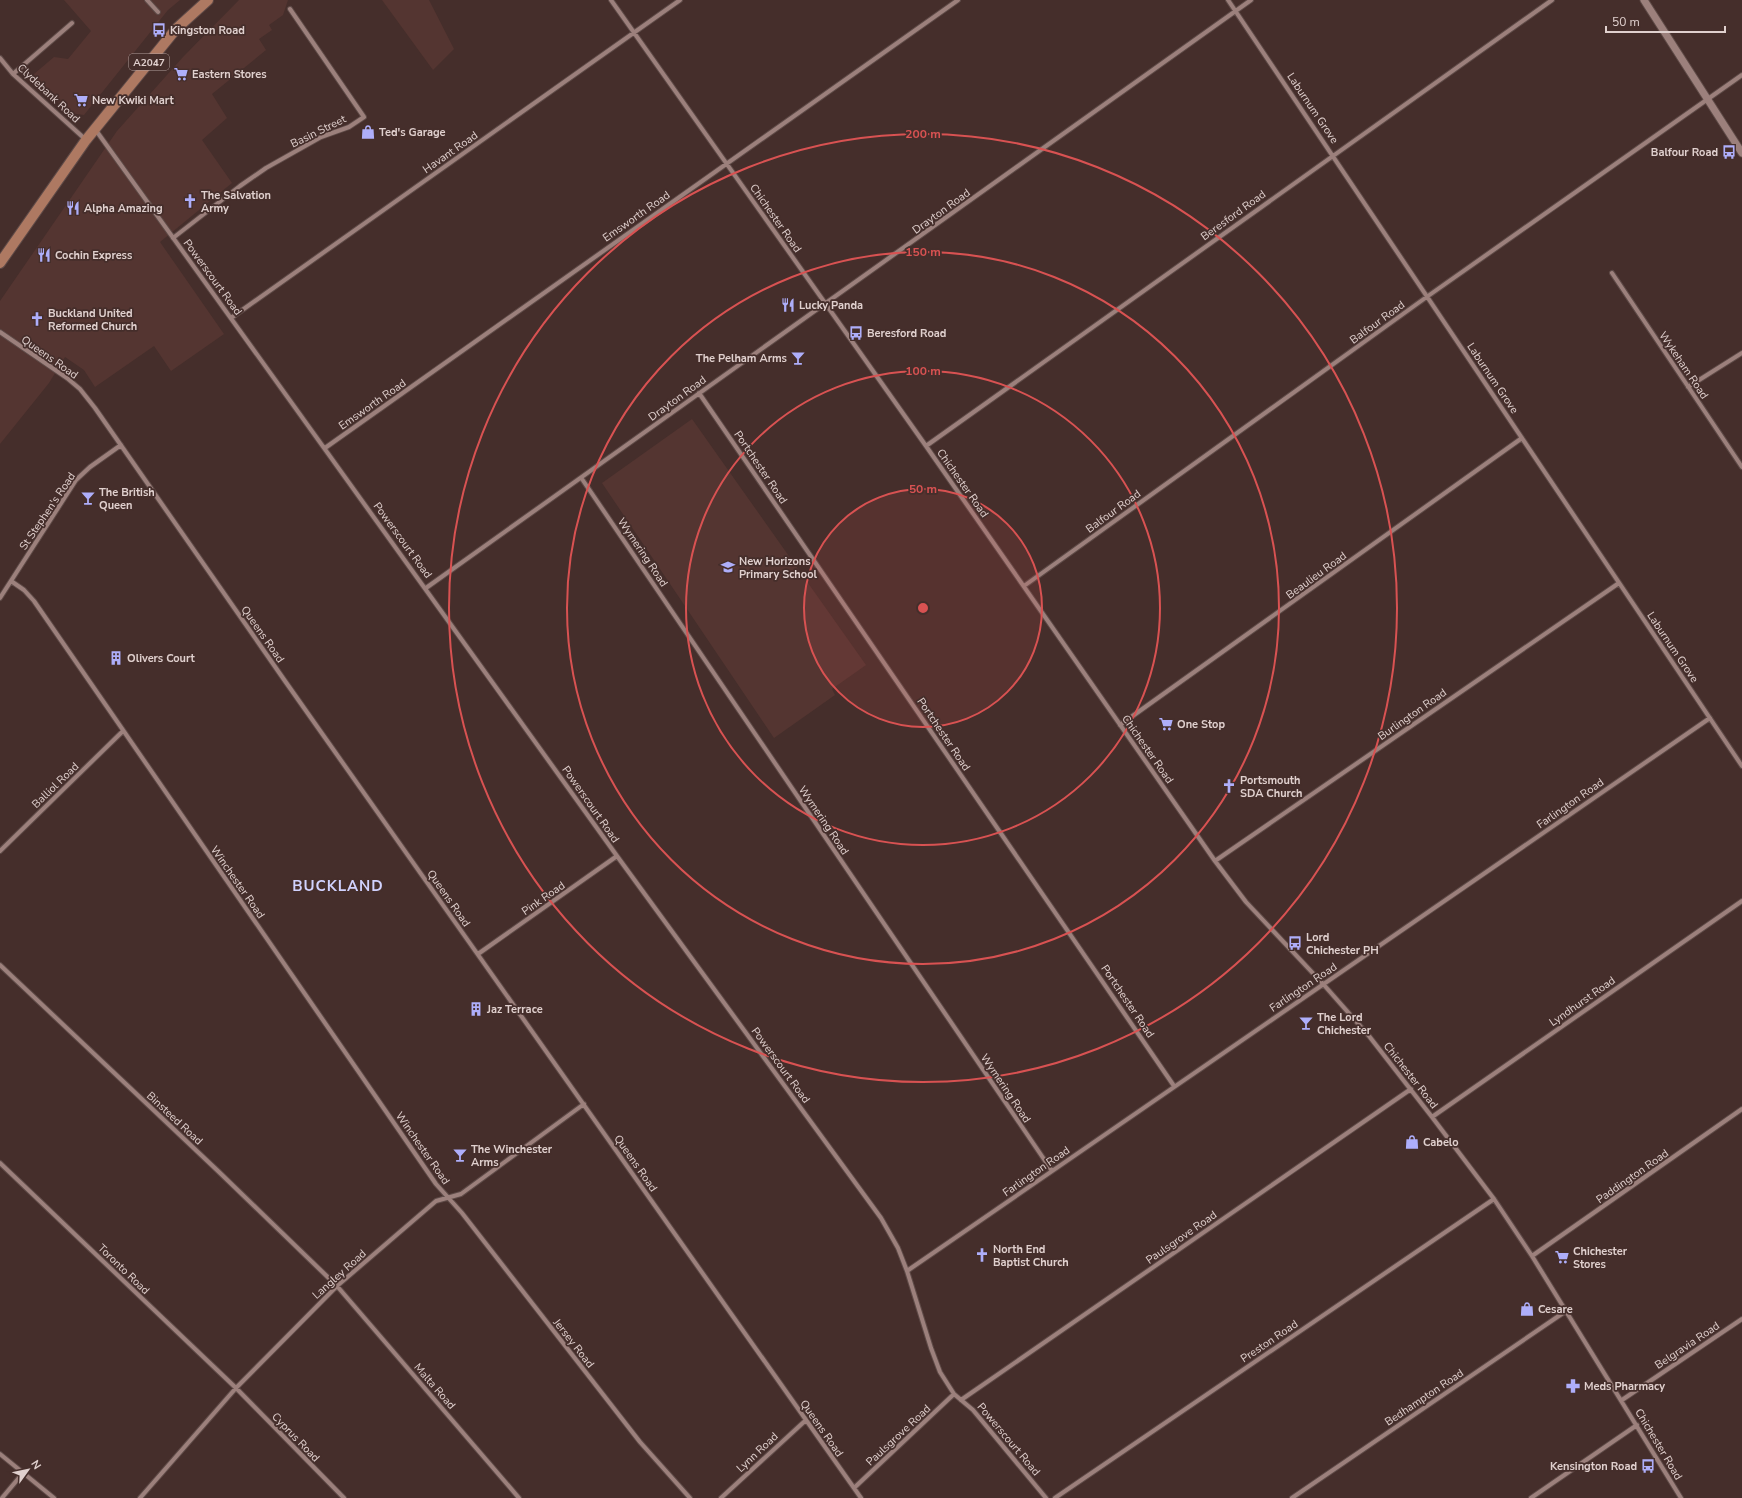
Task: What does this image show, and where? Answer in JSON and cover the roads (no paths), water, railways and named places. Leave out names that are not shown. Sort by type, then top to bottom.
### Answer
[{"type":"main road","name":"A2047","points":[[0,263],[86,140],[176,29],[208,0]]},
{"type":"street","points":[[147,0],[158,12]]},
{"type":"street","name":"Chichester Road","points":[[611,0],[926,446],[1215,861],[1246,902],[1324,985],[1369,1036],[1432,1116],[1494,1199],[1532,1256],[1681,1498]]},
{"type":"street","name":"Havant Road","points":[[231,318],[680,0]]},
{"type":"street","name":"Emsworth Road","points":[[325,448],[958,0]]},
{"type":"street","name":"Laburnum Grove","points":[[1228,0],[1742,766]]},
{"type":"street","name":"Drayton Road","points":[[426,588],[582,479],[699,393],[1251,0]]},
{"type":"street","name":"Beresford Road","points":[[926,446],[1552,0]]},
{"type":"street","points":[[1644,0],[1742,153]]},
{"type":"street","name":"Basin Street","points":[[173,238],[240,186],[266,168],[321,137],[349,127],[364,117],[290,8]]},
{"type":"street","points":[[13,74],[72,22]]},
{"type":"street","name":"Clydebank Road","points":[[0,58],[13,74],[86,140]]},
{"type":"street","name":"Balfour Road","points":[[1024,586],[1428,296],[1742,75]]},
{"type":"street","name":"Powerscourt Road","points":[[95,129],[617,856],[881,1218],[898,1248],[907,1271],[930,1348],[940,1372],[954,1394],[973,1410],[1046,1498]]},
{"type":"street","name":"Wykeham Road","points":[[1612,274],[1742,467]]},
{"type":"street","name":"Queens Road","points":[[0,332],[67,378],[80,389],[95,408],[861,1498]]},
{"type":"street","points":[[1688,387],[1742,352]]},
{"type":"street","name":"Portchester Road","points":[[699,393],[1174,1086]]},
{"type":"street","name":"Beaulieu Road","points":[[1120,725],[1522,438]]},
{"type":"street","name":"St Stephen's Road","points":[[0,598],[76,480],[90,467],[121,445]]},
{"type":"street","name":"Wymering Road","points":[[582,479],[1052,1171]]},
{"type":"street","name":"Winchester Road","points":[[11,581],[24,590],[34,601],[447,1198]]},
{"type":"street","name":"Burlington Road","points":[[1215,861],[1619,583]]},
{"type":"street","name":"Farlington Road","points":[[907,1271],[1710,718]]},
{"type":"street","name":"Balliol Road","points":[[0,851],[123,731]]},
{"type":"street","name":"Pink Road","points":[[478,954],[617,856]]},
{"type":"street","name":"Lyndhurst Road","points":[[1432,1116],[1742,901]]},
{"type":"street","name":"Binsteed Road","points":[[0,965],[337,1286]]},
{"type":"street","name":"Paulsgrove Road","points":[[961,1400],[1411,1089]]},
{"type":"street","name":"Langley Road","points":[[140,1498],[236,1388],[337,1286],[436,1201],[461,1194],[584,1104]]},
{"type":"street","name":"Paddington Road","points":[[1532,1256],[1742,1110]]},
{"type":"street","name":"Toronto Road","points":[[0,1163],[236,1388]]},
{"type":"street","name":"Jersey Road","points":[[447,1198],[462,1213],[640,1442],[690,1498]]},
{"type":"street","name":"Preston Road","points":[[1055,1498],[1494,1199]]},
{"type":"street","name":"Malta Road","points":[[337,1286],[520,1498]]},
{"type":"street","name":"Bedhampton Road","points":[[1292,1498],[1566,1311]]},
{"type":"street","name":"Belgravia Road","points":[[1622,1400],[1742,1318]]},
{"type":"street","name":"Cyprus Road","points":[[236,1388],[344,1498]]},
{"type":"street","name":"Paulsgrove Road","points":[[854,1488],[954,1394]]},
{"type":"street","name":"Lynn Road","points":[[721,1498],[806,1420]]},
{"type":"street","points":[[1531,1498],[1637,1425]]},
{"type":"street","points":[[0,1454],[54,1498]]},
{"type":"street","points":[[2,1498],[23,1473]]},
{"type":"place","name":"Kingston Road","points":[[159,30]]},
{"type":"place","name":"Eastern Stores","points":[[181,74]]},
{"type":"place","name":"New Kwiki Mart","points":[[81,100]]},
{"type":"place","name":"Ted's Garage","points":[[368,132]]},
{"type":"place","name":"Balfour Road","points":[[1729,152]]},
{"type":"place","name":"The Salvation Army","points":[[190,201]]},
{"type":"place","name":"Alpha Amazing","points":[[73,208]]},
{"type":"place","name":"Cochin Express","points":[[44,255]]},
{"type":"place","name":"Lucky Panda","points":[[788,305]]},
{"type":"place","name":"Buckland United Reformed Church","points":[[37,319]]},
{"type":"place","name":"Beresford Road","points":[[856,333]]},
{"type":"place","name":"The Pelham Arms","points":[[798,358]]},
{"type":"place","name":"The British Queen","points":[[88,498]]},
{"type":"place","name":"New Horizons Primary School","points":[[728,567]]},
{"type":"place","name":"Olivers Court","points":[[116,658]]},
{"type":"place","name":"One Stop","points":[[1166,724]]},
{"type":"place","name":"Portsmouth SDA Church","points":[[1229,786]]},
{"type":"place","name":"Lord Chichester PH","points":[[1295,943]]},
{"type":"place","name":"Jaz Terrace","points":[[476,1009]]},
{"type":"place","name":"The Lord Chichester","points":[[1306,1023]]},
{"type":"place","name":"Cabelo","points":[[1412,1142]]},
{"type":"place","name":"The Winchester Arms","points":[[460,1155]]},
{"type":"place","name":"North End Baptist Church","points":[[982,1255]]},
{"type":"place","name":"Chichester Stores","points":[[1562,1257]]},
{"type":"place","name":"Cesare","points":[[1527,1309]]},
{"type":"place","name":"Meds Pharmacy","points":[[1573,1386]]},
{"type":"place","name":"Kensington Road","points":[[1648,1466]]},
{"type":"district","name":"BUCKLAND","points":[[338,886]]}]
